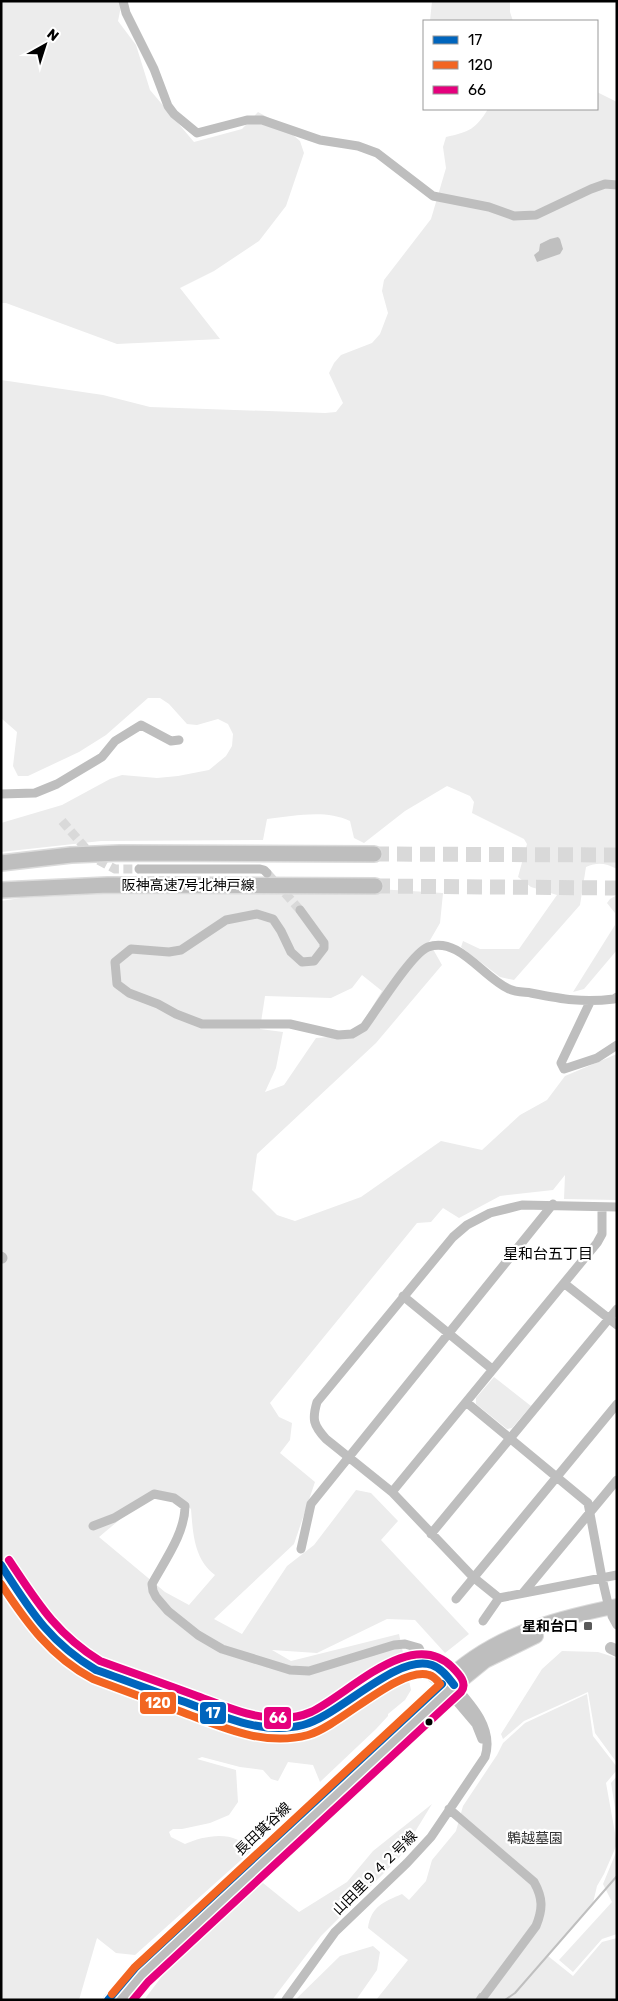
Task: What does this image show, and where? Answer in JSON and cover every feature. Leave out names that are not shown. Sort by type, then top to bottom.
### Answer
[{"type":"highway","points":[[1,863],[56,856],[120,853],[374,854]]},
{"type":"highway","name":"阪神高速7号北神戸線","points":[[1,890],[108,885],[375,886]]},
{"type":"main road","points":[[448,1684],[480,1652],[520,1632],[577,1614],[614,1614]]},
{"type":"street","points":[[123,1],[126,14],[154,69],[168,106],[174,114],[197,133],[248,120],[262,120],[320,140],[358,146],[377,153],[433,196],[489,207],[514,216],[536,215],[591,188],[605,184],[617,185]]},
{"type":"street","points":[[1,794],[35,793],[57,784],[102,758],[115,741],[141,725],[171,741],[179,740]]},
{"type":"street","points":[[139,869],[260,869],[266,873]]},
{"type":"street","points":[[300,910],[324,943],[324,948],[314,961],[302,962],[291,952],[281,931],[272,919],[257,914],[226,920],[181,950],[169,952],[137,948],[124,952],[116,962],[117,984],[129,993],[202,1024],[290,1024],[338,1035],[352,1034],[364,1027],[413,959],[426,947],[442,945],[458,951],[508,989],[570,1001],[590,1002],[617,997]]},
{"type":"street","points":[[590,1002],[561,1063],[564,1069],[597,1058],[617,1045]]},
{"type":"street","points":[[301,1548],[312,1504],[553,1204]]},
{"type":"street","points":[[499,1598],[473,1577],[392,1492],[348,1458],[316,1429],[313,1415],[318,1402],[402,1296],[453,1237],[467,1225],[490,1213],[522,1205],[553,1204],[617,1207]]},
{"type":"street","points":[[392,1492],[597,1243],[602,1234],[602,1206]]},
{"type":"street","points":[[565,1284],[617,1325]]},
{"type":"street","points":[[402,1296],[492,1369]]},
{"type":"street","points":[[431,1534],[617,1309]]},
{"type":"street","points":[[466,1402],[588,1503],[602,1578],[614,1614]]},
{"type":"street","points":[[456,1599],[617,1404]]},
{"type":"street","points":[[523,1593],[617,1480]]},
{"type":"street","points":[[93,1526],[114,1518],[154,1494],[174,1498],[185,1506],[185,1516],[181,1529],[152,1584],[152,1591],[168,1611],[198,1635],[222,1649],[298,1672],[319,1668],[394,1645],[406,1644],[419,1648],[422,1655],[419,1664]]},
{"type":"street","points":[[1,1565],[52,1639],[79,1661],[96,1670],[247,1725],[272,1729],[292,1728],[314,1722],[396,1670],[419,1664],[429,1664],[438,1669],[448,1684]]},
{"type":"street","points":[[483,1621],[499,1598],[617,1575]]},
{"type":"street","name":"山田里９４２号線","points":[[286,2000],[335,1932],[407,1863],[431,1837],[485,1757],[488,1750],[486,1732],[476,1712],[448,1684]]},
{"type":"street","name":"長田箕谷線","points":[[108,2000],[136,1967],[448,1684]]},
{"type":"street","name":"長田箕谷線","points":[[120,2000],[169,1949],[448,1684]]},
{"type":"street","points":[[449,1809],[534,1882],[542,1903],[541,1915],[536,1926],[481,2000]]},
{"type":"green space","points":[[1,1],[122,1],[118,21],[136,45],[150,90],[194,142],[242,129],[258,112],[280,124],[300,141],[304,153],[286,206],[259,241],[214,271],[180,288],[220,339],[117,344],[6,303],[1,303]]},
{"type":"green space","points":[[432,1],[510,1],[510,12],[513,20],[430,20]]},
{"type":"green space","points":[[598,92],[617,102],[617,869],[602,864],[586,867],[580,905],[514,980],[500,977],[461,947],[463,941],[480,949],[519,949],[557,895],[531,887],[518,877],[527,844],[524,839],[472,813],[474,802],[470,796],[447,786],[405,811],[364,843],[354,838],[350,821],[330,815],[309,814],[267,819],[263,840],[101,841],[1,852],[1,823],[62,805],[110,779],[122,775],[157,778],[209,770],[226,756],[232,746],[233,734],[228,724],[218,719],[197,725],[187,724],[169,704],[160,698],[148,698],[106,735],[79,752],[28,776],[18,776],[13,766],[17,732],[1,718],[1,380],[103,395],[150,407],[336,412],[343,403],[329,373],[341,355],[372,343],[380,334],[388,313],[382,291],[384,280],[431,219],[446,168],[443,147],[446,137],[471,129],[480,121],[487,110],[598,110]]},
{"type":"green space","points":[[378,889],[443,893],[440,923],[429,942],[442,965],[376,1043],[257,1154],[252,1190],[277,1215],[295,1221],[361,1197],[441,1141],[482,1150],[520,1115],[547,1100],[565,1076],[617,1054],[617,1200],[564,1199],[565,1175],[553,1190],[500,1196],[459,1218],[443,1208],[431,1222],[417,1223],[270,1403],[279,1417],[292,1423],[290,1440],[280,1453],[315,1482],[294,1544],[214,1619],[242,1634],[287,1566],[314,1545],[356,1490],[371,1493],[398,1521],[381,1540],[469,1634],[445,1653],[415,1620],[387,1619],[317,1653],[272,1650],[291,1661],[399,1634],[411,1690],[405,1700],[388,1714],[376,1729],[320,1782],[313,1765],[288,1762],[278,1781],[271,1779],[263,1770],[240,1767],[202,1757],[197,1759],[236,1770],[238,1802],[229,1815],[210,1823],[173,1829],[169,1832],[171,1837],[185,1844],[202,1838],[229,1837],[245,1845],[250,1852],[135,1955],[116,1953],[97,1938],[79,2000],[1,2000],[1,901],[21,898],[141,892]],"holes":[[[362,975],[382,991],[355,1035],[316,1038],[284,1085],[265,1092],[276,1068],[283,1032],[260,1029],[265,996],[331,998],[352,988]],[[173,1495],[191,1509],[194,1537],[199,1554],[208,1569],[215,1575],[189,1605],[165,1592],[99,1537],[130,1511],[157,1497]]]},
{"type":"green space","points":[[617,895],[617,950],[584,989],[573,992],[615,925],[615,913],[607,903]]},
{"type":"green space","points":[[494,1377],[531,1406],[512,1428],[507,1429],[476,1404],[476,1398]]},
{"type":"green space","points":[[562,1651],[598,1652],[617,1658],[617,1763],[595,1733],[588,1692],[524,1721],[503,1739],[501,1734],[542,1669]]},
{"type":"green space","name":"鵯越墓園","points":[[587,1694],[593,1736],[617,1767],[617,1770],[606,1783],[617,1844],[597,1886],[593,1903],[548,1956],[573,1976],[602,1942],[617,1938],[617,2000],[376,2000],[408,1960],[368,1928],[375,1910],[384,1902],[402,1894],[409,1900],[426,1881],[432,1860],[456,1831],[463,1806],[503,1743],[525,1723]]},
{"type":"green space","points":[[617,1776],[617,1820],[611,1783]]},
{"type":"green space","points":[[432,1804],[399,1858],[321,1936],[272,2000],[144,2000],[184,1947],[258,1879],[299,1912],[347,1882],[373,1851]]},
{"type":"green space","points":[[617,1850],[617,1934],[602,1939],[573,1972],[559,1960],[612,1902],[603,1884]]},
{"type":"green space","points":[[373,1946],[380,1952],[377,1970],[356,2000],[295,2000],[340,1956]]},
{"type":"shaded area","points":[[558,237],[563,249],[560,254],[537,262],[534,255],[539,251],[540,244]]},
{"type":"waterway","points":[[611,1648],[617,1651]]},
{"type":"waterway","points":[[505,2000],[515,1993],[617,1876]]},
{"type":"waterway","points":[[476,2000],[480,1994]]},
{"type":"tunnel","points":[[62,821],[94,858],[115,869],[139,869]]},
{"type":"tunnel","points":[[374,854],[617,855]]},
{"type":"tunnel","points":[[267,873],[300,910]]},
{"type":"tunnel","points":[[375,886],[617,888]]},
{"type":"transit line","name":"66","points":[[9,1560],[48,1616],[71,1640],[100,1661],[249,1714],[270,1718],[289,1718],[311,1712],[380,1668],[399,1659],[418,1654],[436,1656],[452,1667],[460,1676],[464,1685],[461,1692],[148,1982],[133,2000]]},
{"type":"transit line","name":"17","points":[[1,1565],[31,1611],[42,1624],[65,1648],[96,1670],[241,1722],[272,1728],[303,1725],[333,1710],[385,1676],[402,1668],[418,1664],[435,1666],[454,1685]]},
{"type":"transit line","name":"120","points":[[1,1584],[41,1638],[64,1660],[78,1670],[93,1679],[212,1724],[244,1734],[275,1739],[308,1735],[336,1721],[369,1698],[402,1679],[416,1675],[429,1675],[440,1684],[134,1968],[112,1994]]},
{"type":"transit line","name":"17","points":[[108,2000],[136,1967],[442,1684]]},
{"type":"place","name":"星和台口","points":[[588,1626]]},
{"type":"district","name":"星和台五丁目","points":[[548,1254]]}]
